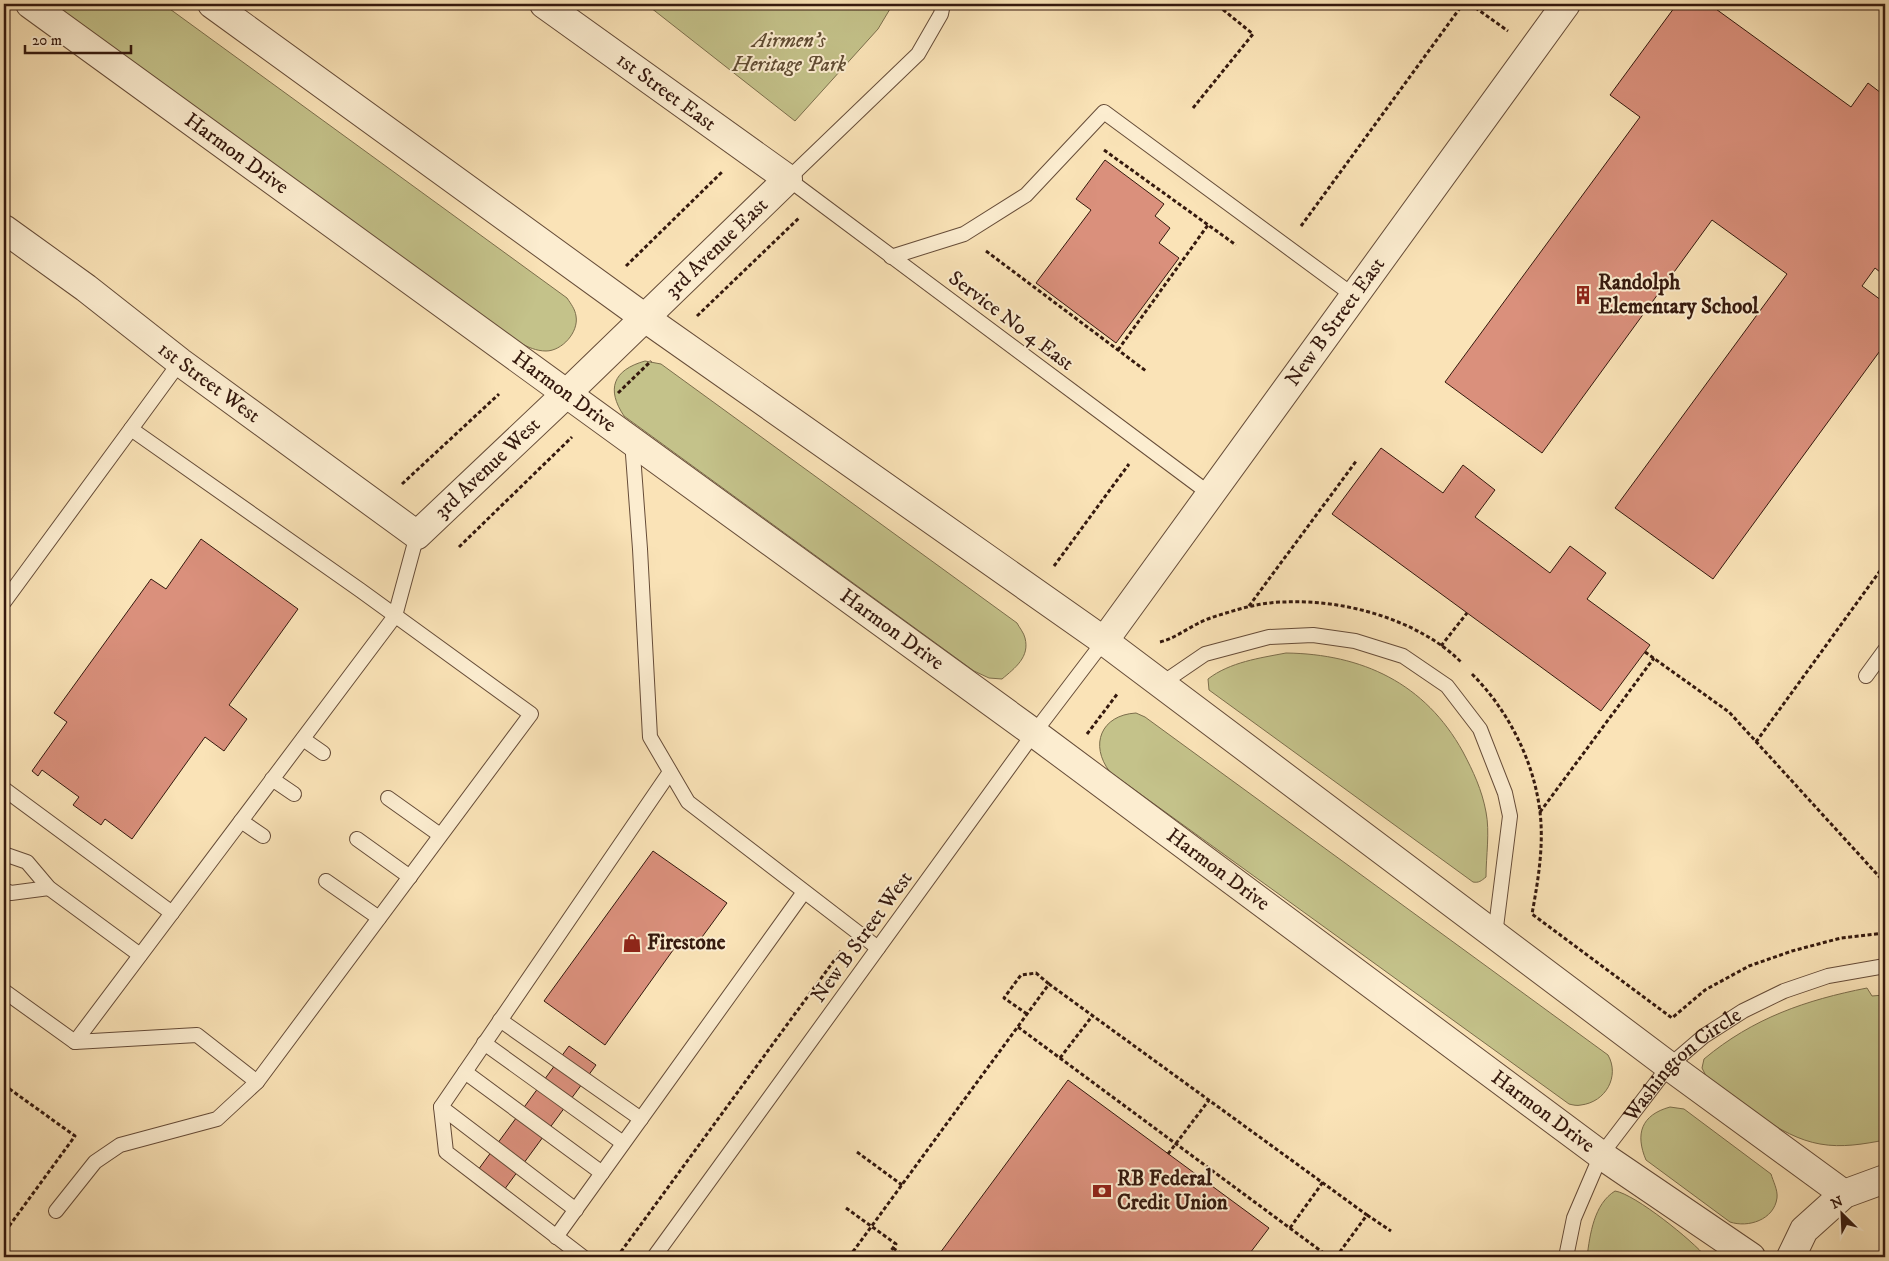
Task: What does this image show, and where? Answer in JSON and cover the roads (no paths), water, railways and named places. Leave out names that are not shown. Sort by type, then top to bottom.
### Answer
[{"type":"street","name":"Harmon Drive","points":[[30,4],[1034,733],[1601,1155],[1751,1257]]},
{"type":"street","points":[[212,4],[645,318],[1104,641],[1669,1066],[1844,1194]]},
{"type":"street","name":"1st Street East","points":[[544,4],[788,179]]},
{"type":"street","name":"New B Street East","points":[[1104,641],[1566,4]]},
{"type":"street","name":"3rd Avenue East","points":[[645,318],[788,179]]},
{"type":"street","name":"1st Street West","points":[[4,229],[86,288],[180,362],[417,534]]},
{"type":"street","name":"3rd Avenue West","points":[[417,534],[645,318]]},
{"type":"street","points":[[1791,1257],[1804,1230],[1844,1194],[1885,1179]]},
{"type":"lane","points":[[788,179],[918,54],[941,14],[942,4]]},
{"type":"lane","points":[[891,257],[964,234],[1026,195],[1104,112],[1354,296]]},
{"type":"lane","name":"Service No 4 East","points":[[788,179],[1210,494]]},
{"type":"lane","points":[[4,602],[180,362]]},
{"type":"lane","points":[[56,1210],[95,1162],[120,1145],[217,1119],[257,1082],[531,714],[360,590],[131,429]]},
{"type":"lane","points":[[632,441],[650,737],[688,802],[878,948]]},
{"type":"lane","points":[[75,1042],[395,616],[417,534]]},
{"type":"lane","points":[[1161,684],[1205,654],[1269,637],[1314,634],[1355,641],[1404,656],[1447,686],[1480,728],[1505,793],[1510,816],[1495,935]]},
{"type":"lane","name":"New B Street West","points":[[654,1257],[1034,733],[1104,641]]},
{"type":"lane","points":[[1866,676],[1885,650]]},
{"type":"lane","points":[[303,739],[323,753]]},
{"type":"lane","points":[[583,1257],[446,1152],[441,1107],[670,772]]},
{"type":"lane","points":[[272,779],[294,794]]},
{"type":"lane","points":[[4,789],[172,913]]},
{"type":"lane","points":[[388,798],[440,835]]},
{"type":"lane","points":[[241,821],[263,836]]},
{"type":"lane","points":[[357,839],[410,877]]},
{"type":"lane","points":[[4,854],[27,862],[49,888],[140,955]]},
{"type":"lane","points":[[326,882],[379,918]]},
{"type":"lane","points":[[4,890],[11,893],[49,888]]},
{"type":"lane","points":[[556,1236],[804,892]]},
{"type":"lane","name":"Washington Circle","points":[[1566,1257],[1574,1218],[1601,1155],[1669,1066],[1704,1036],[1743,1011],[1784,991],[1828,976],[1885,966]]},
{"type":"lane","points":[[4,991],[75,1042],[197,1036],[257,1082]]},
{"type":"lane","points":[[500,1020],[641,1119]]},
{"type":"lane","points":[[484,1043],[623,1143]]},
{"type":"lane","points":[[465,1072],[602,1173]]},
{"type":"lane","points":[[441,1107],[576,1210]]},
{"type":"place","name":"Randolph Elementary School","points":[[1583,295]]},
{"type":"place","name":"Firestone","points":[[632,943]]},
{"type":"place","name":"RB Federal Credit Union","points":[[1102,1191]]},
{"type":"park label","name":"Airmen's Heritage Park","points":[[789,53]]}]
